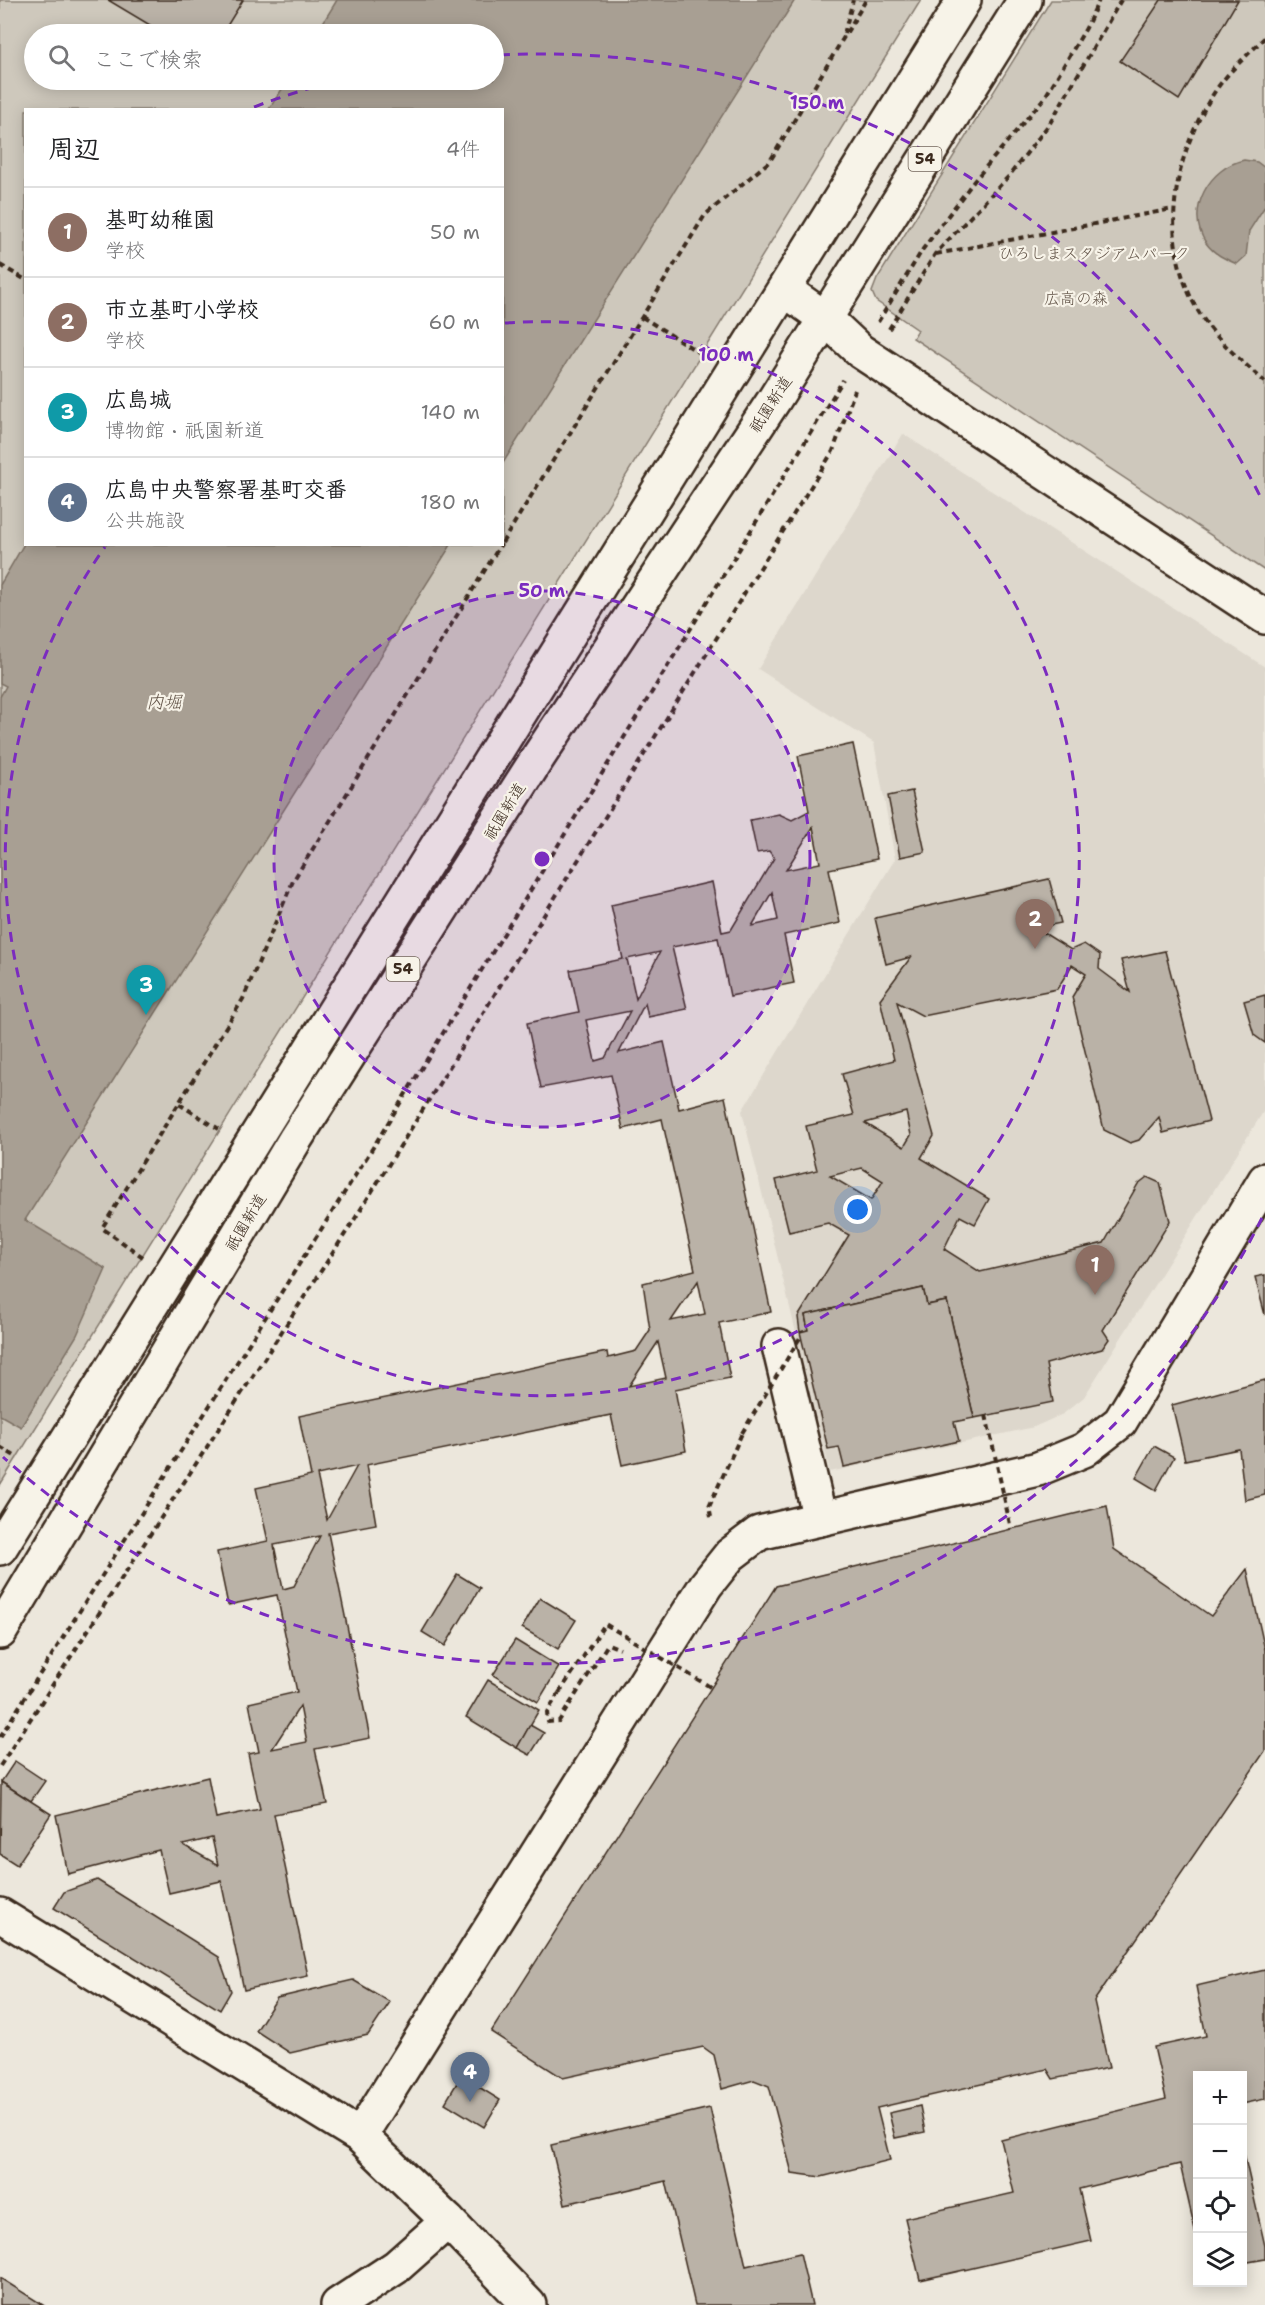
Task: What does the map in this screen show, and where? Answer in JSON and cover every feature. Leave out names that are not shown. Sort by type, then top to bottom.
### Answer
[{"type":"main road","name":"54","points":[[0,1548],[964,0]]},
{"type":"main road","name":"祇園新道","points":[[0,1632],[296,1138],[535,762],[826,319],[1025,0]]},
{"type":"main road","points":[[785,290],[826,319],[860,351],[1265,617]]},
{"type":"main road","points":[[360,2136],[706,1585],[730,1555],[759,1533],[1038,1469],[1084,1450],[1120,1422],[1265,1180]]},
{"type":"main road","points":[[790,1341],[820,1519]]},
{"type":"main road","points":[[0,1915],[360,2136],[448,2221],[529,2305]]},
{"type":"main road","points":[[338,2305],[396,2267],[448,2221]]},
{"type":"path","points":[[842,41],[853,0]]},
{"type":"path","points":[[504,541],[705,215],[770,161],[866,0]]},
{"type":"path","points":[[0,1737],[356,1175],[923,249],[974,181],[1045,97],[1086,28],[1099,0]]},
{"type":"path","points":[[888,331],[935,254],[1010,176],[1050,123],[1121,0]]},
{"type":"path","points":[[1265,36],[1219,86],[1196,127],[1179,171],[1174,209],[1176,248],[1189,294],[1204,320],[1223,344],[1265,382]]},
{"type":"path","points":[[935,254],[1174,209]]},
{"type":"path","points":[[0,265],[24,279]]},
{"type":"path","points":[[642,317],[709,359]]},
{"type":"path","points":[[0,1766],[356,1217],[808,492],[833,451],[856,387]]},
{"type":"path","points":[[144,1257],[102,1228],[243,999],[293,881],[501,546]]},
{"type":"path","points":[[179,1104],[222,1131]]},
{"type":"path","points":[[711,1517],[710,1507],[741,1433],[790,1341]]},
{"type":"path","points":[[986,1415],[1011,1529]]},
{"type":"path","points":[[0,1448],[21,1460]]},
{"type":"path","points":[[620,1649],[608,1644],[559,1721],[548,1722],[547,1712],[605,1624],[712,1688]]},
{"type":"shaded area","points":[[903,434],[1265,667],[1265,1109],[1084,1397],[1063,1414],[1034,1427],[830,1472],[742,1111],[895,859],[874,743],[758,669]]},
{"type":"green space","points":[[0,0],[921,0],[0,1485]]},
{"type":"green space","name":"ひろしまスタジアムパーク","points":[[1051,0],[1265,0],[1265,571],[913,338],[918,330],[876,301],[872,292],[877,279]]},
{"type":"water","points":[[337,0],[795,0],[504,461],[504,108],[270,108],[281,90],[504,90],[504,24],[322,24]]},
{"type":"water","points":[[1244,160],[1257,162],[1265,168],[1265,206],[1249,231],[1246,256],[1237,264],[1220,256],[1209,247],[1200,230],[1198,217],[1199,204],[1211,181],[1232,164]]},
{"type":"water","name":"内堀","points":[[24,544],[24,546],[450,546],[25,1220],[106,1269],[77,1335],[21,1427],[0,1415],[0,697],[6,686],[0,683],[0,585]]},
{"type":"building","points":[[108,0],[243,0],[228,24],[148,24]]},
{"type":"building","points":[[1161,0],[1238,0],[1179,100],[1120,61]]},
{"type":"building","points":[[853,744],[877,859],[829,869],[840,923],[784,935],[794,983],[730,996],[718,938],[672,947],[687,1009],[648,1017],[645,1003],[619,1053],[664,1042],[679,1109],[725,1097],[771,1312],[719,1323],[730,1378],[675,1389],[686,1451],[622,1465],[611,1415],[366,1465],[376,1524],[328,1533],[370,1738],[315,1749],[327,1804],[274,1814],[308,1976],[244,1990],[221,1881],[169,1893],[159,1850],[68,1874],[56,1815],[208,1777],[216,1818],[260,1809],[248,1754],[259,1752],[249,1703],[297,1692],[277,1595],[228,1605],[217,1552],[268,1541],[256,1488],[311,1476],[299,1416],[607,1352],[608,1358],[636,1351],[650,1330],[643,1283],[695,1270],[662,1119],[623,1129],[611,1075],[541,1088],[527,1023],[579,1012],[570,970],[623,959],[611,905],[712,882],[722,932],[731,930],[774,858],[769,851],[757,853],[750,820],[779,814],[792,820],[809,811],[798,756]],"holes":[[[813,827],[820,863],[786,870]],[[772,892],[778,920],[752,926]],[[660,952],[636,999],[627,959]],[[630,1011],[605,1058],[595,1061],[586,1020]],[[698,1281],[705,1314],[671,1321]],[[658,1342],[666,1378],[629,1386]],[[357,1466],[327,1520],[317,1475]],[[320,1536],[294,1586],[283,1589],[274,1545]],[[300,1706],[307,1742],[272,1749]],[[212,1838],[218,1865],[183,1845]]]},
{"type":"building","points":[[912,791],[925,852],[900,857],[888,796]]},
{"type":"building","points":[[1049,879],[1061,923],[1036,928],[1071,950],[1084,944],[1100,955],[1099,969],[1130,992],[1121,960],[1165,951],[1209,1121],[1163,1133],[1159,1117],[1139,1140],[1130,1143],[1104,1130],[1072,997],[1086,974],[1072,965],[1057,989],[923,1016],[897,1002],[934,1136],[921,1158],[989,1199],[975,1224],[960,1216],[944,1249],[980,1272],[1104,1243],[1138,1184],[1147,1177],[1160,1183],[1170,1221],[1103,1330],[1109,1339],[1102,1349],[1046,1364],[1053,1402],[974,1418],[947,1301],[927,1305],[923,1288],[805,1315],[808,1330],[800,1332],[798,1317],[849,1235],[828,1223],[789,1232],[776,1180],[817,1170],[806,1126],[854,1115],[842,1074],[894,1060],[880,999],[911,957],[886,964],[875,918]],"holes":[[[906,1112],[911,1135],[904,1147],[865,1123]],[[862,1168],[883,1181],[871,1200],[830,1176]]]},
{"type":"building","points":[[1265,995],[1265,1043],[1254,1035],[1244,1001]]},
{"type":"building","points":[[1265,1275],[1265,1315],[1255,1277]]},
{"type":"building","points":[[923,1288],[927,1305],[947,1301],[974,1418],[954,1422],[959,1441],[844,1467],[839,1447],[828,1449],[800,1332],[808,1330],[805,1315]]},
{"type":"building","points":[[1265,1380],[1265,1495],[1245,1500],[1239,1449],[1185,1460],[1172,1405]]},
{"type":"building","points":[[1154,1446],[1174,1457],[1156,1490],[1136,1478]]},
{"type":"building","points":[[1107,1506],[1114,1549],[1211,1616],[1247,1569],[1265,1650],[1265,1751],[1094,2001],[1109,2068],[1053,2079],[1047,2069],[877,2108],[890,2160],[821,2177],[792,2173],[769,2086],[754,2080],[722,2089],[714,2055],[703,2047],[563,2078],[491,2032],[776,1586]]},
{"type":"building","points":[[457,1574],[480,1588],[445,1646],[422,1632]]},
{"type":"building","points":[[540,1598],[576,1620],[558,1649],[522,1628]]},
{"type":"building","points":[[515,1640],[559,1667],[538,1702],[493,1675]]},
{"type":"building","points":[[488,1680],[539,1710],[517,1748],[466,1717]]},
{"type":"building","points":[[530,1725],[544,1733],[530,1755],[517,1748]]},
{"type":"building","points":[[15,1761],[45,1781],[31,1801],[1,1782]]},
{"type":"building","points":[[1,1782],[51,1814],[17,1865],[0,1854]]},
{"type":"building","points":[[97,1880],[219,1957],[231,1991],[220,2010],[54,1908],[64,1892]]},
{"type":"building","points":[[1265,1970],[1265,2099],[1247,2103],[1247,2071],[1193,2071],[1193,2221],[1180,2164],[1079,2189],[1091,2241],[920,2280],[905,2218],[1014,2193],[1001,2140],[1166,2099],[1154,2047],[1206,2036],[1196,1986]]},
{"type":"building","points":[[353,1980],[390,2002],[368,2035],[290,2053],[256,2031],[277,1998]]},
{"type":"building","points":[[461,2076],[500,2100],[484,2127],[445,2103]]},
{"type":"building","points":[[920,2106],[925,2132],[895,2138],[889,2113]]},
{"type":"building","points":[[710,2108],[746,2266],[800,2253],[812,2305],[695,2305],[666,2181],[565,2204],[551,2145]]},
{"type":"building","points":[[1247,2167],[1265,2246],[1265,2259],[1247,2262]]},
{"type":"building","points":[[0,2278],[43,2305],[0,2305]]},
{"type":"place","name":"市立基町小学校","points":[[1035,949]]},
{"type":"place","name":"広島城","points":[[146,1015]]},
{"type":"place","name":"基町幼稚園","points":[[1095,1295]]},
{"type":"place","name":"広島中央警察署基町交番","points":[[470,2102]]},
{"type":"park label","name":"広高の森","points":[[1076,298]]}]
